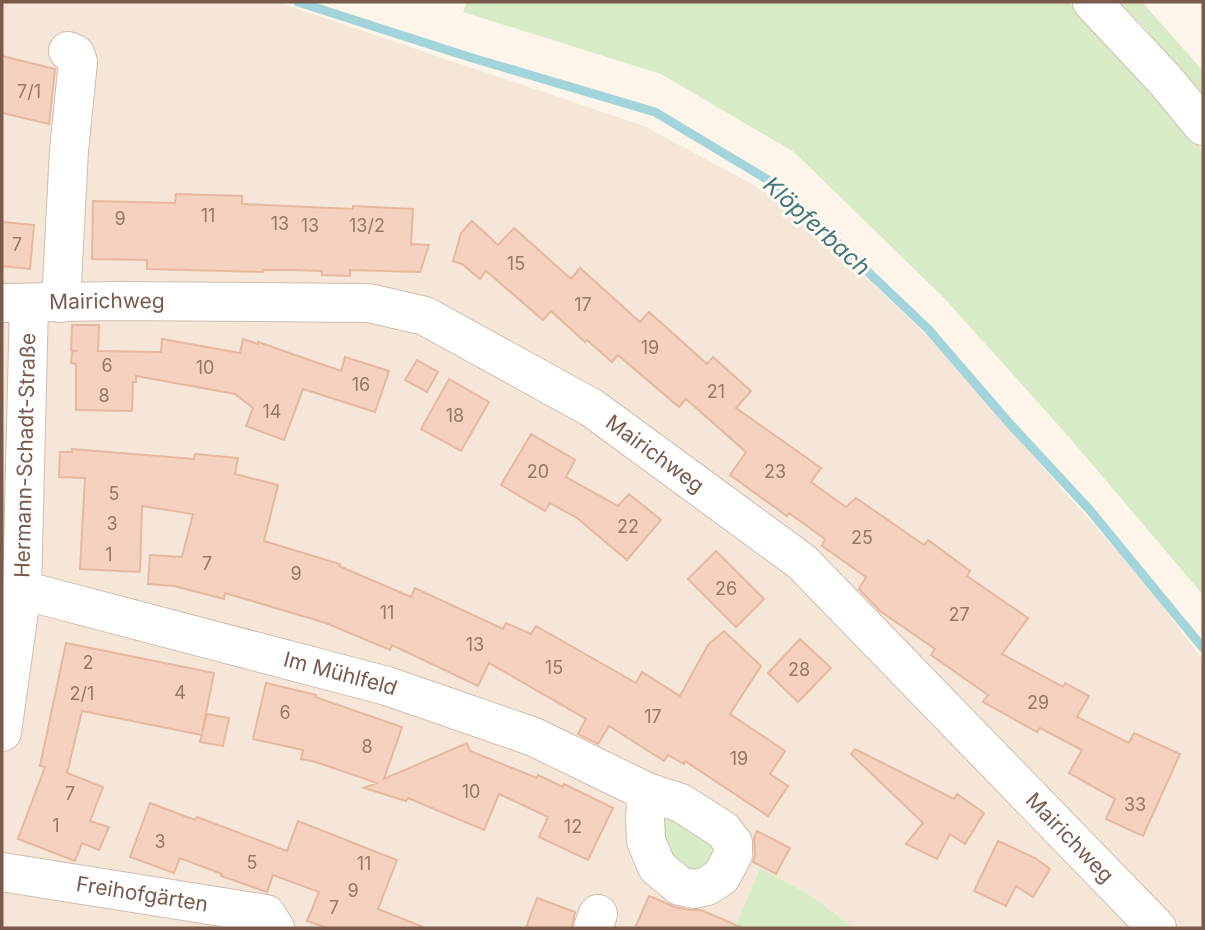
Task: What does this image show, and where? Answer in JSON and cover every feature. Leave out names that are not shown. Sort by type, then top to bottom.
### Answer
[{"type":"street","points":[[1092,2],[1166,81],[1203,126]]},
{"type":"street","name":"Hermann-Schadt-Straße","points":[[2,732],[22,590],[31,303],[69,150],[78,62],[75,54],[68,51]]},
{"type":"street","name":"Mairichweg","points":[[31,303],[369,303],[425,316],[592,408],[802,562],[1157,928]]},
{"type":"street","name":"Im Mühlfeld","points":[[22,590],[387,685],[534,737],[647,792]]},
{"type":"street","name":"Freihofgärten","points":[[2,872],[266,914],[275,928]]},
{"type":"shaded area","points":[[2,2],[277,2],[644,126],[774,196],[862,273],[932,341],[1146,584],[1203,660],[1203,928],[853,928],[813,897],[760,868],[735,928],[2,928]]},
{"type":"green space","points":[[467,2],[1069,2],[1149,84],[1203,151],[1203,595],[1069,437],[945,299],[794,152],[661,74],[463,12]]},
{"type":"green space","points":[[1119,2],[1142,2],[1203,71],[1203,97],[1143,26]]},
{"type":"green space","points":[[666,813],[714,846],[716,855],[706,869],[691,872],[661,846],[659,815]]},
{"type":"green space","points":[[760,868],[813,897],[853,928],[735,928]]},
{"type":"building","points":[[2,56],[55,69],[49,124],[2,113]]},
{"type":"building","points":[[176,194],[242,196],[242,204],[413,209],[411,244],[429,245],[420,272],[350,270],[350,276],[293,270],[263,272],[147,269],[147,260],[92,259],[93,201],[175,203]]},
{"type":"building","points":[[472,221],[498,245],[514,228],[571,279],[580,268],[640,322],[649,312],[707,364],[713,357],[751,391],[736,408],[821,468],[811,482],[846,507],[856,498],[924,545],[928,540],[970,571],[967,576],[1028,618],[1002,654],[1063,687],[1065,683],[1089,696],[1077,717],[1129,743],[1134,733],[1180,754],[1143,836],[1106,819],[1115,799],[1069,773],[1082,750],[1040,728],[1037,732],[983,702],[988,695],[931,655],[935,649],[880,611],[859,589],[866,577],[822,546],[825,539],[789,513],[787,516],[730,475],[746,452],[686,399],[679,407],[618,355],[612,362],[551,311],[543,320],[486,271],[480,279],[462,264],[453,261],[461,233]]},
{"type":"building","points":[[2,222],[34,225],[30,269],[2,266]]},
{"type":"building","points":[[72,325],[99,325],[98,351],[161,352],[162,339],[240,353],[243,339],[341,371],[345,357],[389,371],[375,412],[303,389],[284,440],[246,426],[253,408],[235,394],[136,376],[136,382],[133,382],[132,411],[76,410],[76,364],[71,363],[72,351],[78,351],[71,350]]},
{"type":"building","points":[[417,360],[438,372],[427,392],[405,380]]},
{"type":"building","points":[[449,379],[489,402],[461,451],[421,429]]},
{"type":"building","points":[[531,434],[575,460],[566,477],[618,506],[629,494],[661,520],[627,560],[577,518],[550,503],[545,511],[501,485]]},
{"type":"building","points":[[72,449],[194,459],[195,454],[238,458],[235,474],[278,485],[264,541],[340,564],[339,566],[411,597],[415,588],[503,629],[506,623],[531,634],[536,626],[636,683],[642,672],[680,696],[708,645],[724,631],[761,666],[730,714],[785,751],[770,774],[788,786],[768,816],[685,761],[684,764],[668,755],[664,761],[609,726],[598,744],[578,734],[586,719],[489,663],[478,686],[392,645],[390,650],[326,623],[225,593],[224,599],[174,586],[148,584],[150,555],[182,557],[193,514],[142,506],[140,572],[80,569],[85,478],[59,477],[60,452],[72,452]]},
{"type":"building","points":[[716,551],[764,599],[736,627],[688,579]]},
{"type":"building","points":[[800,639],[831,668],[798,702],[768,673]]},
{"type":"building","points":[[66,643],[214,673],[202,733],[207,714],[229,718],[223,746],[200,742],[202,735],[82,711],[67,773],[103,787],[90,821],[109,827],[99,850],[82,843],[75,861],[18,839],[45,767],[40,766]]},
{"type":"building","points":[[266,683],[316,695],[315,697],[402,727],[384,779],[467,743],[470,751],[537,778],[538,775],[563,787],[564,784],[613,808],[588,860],[539,837],[548,817],[499,794],[484,830],[408,798],[406,801],[364,788],[377,783],[301,759],[303,750],[253,739]]},
{"type":"building","points":[[855,749],[954,799],[957,794],[984,813],[965,844],[950,834],[937,859],[906,844],[923,823],[851,754]]},
{"type":"building","points":[[150,803],[195,820],[197,817],[287,851],[298,821],[397,860],[378,909],[423,928],[327,928],[307,921],[319,892],[273,875],[267,892],[180,858],[174,873],[130,857]]},
{"type":"building","points":[[757,831],[790,848],[776,874],[753,862]]},
{"type":"building","points":[[998,841],[1035,858],[1050,869],[1033,897],[1016,886],[1006,906],[974,891]]},
{"type":"building","points":[[649,896],[675,907],[701,910],[743,928],[635,928]]},
{"type":"building","points":[[537,898],[575,912],[572,928],[526,928]]},
{"type":"waterway","name":"Klöpferbach","points":[[298,2],[469,57],[655,112],[778,186],[928,329],[1010,424],[1088,508],[1203,648]]}]
